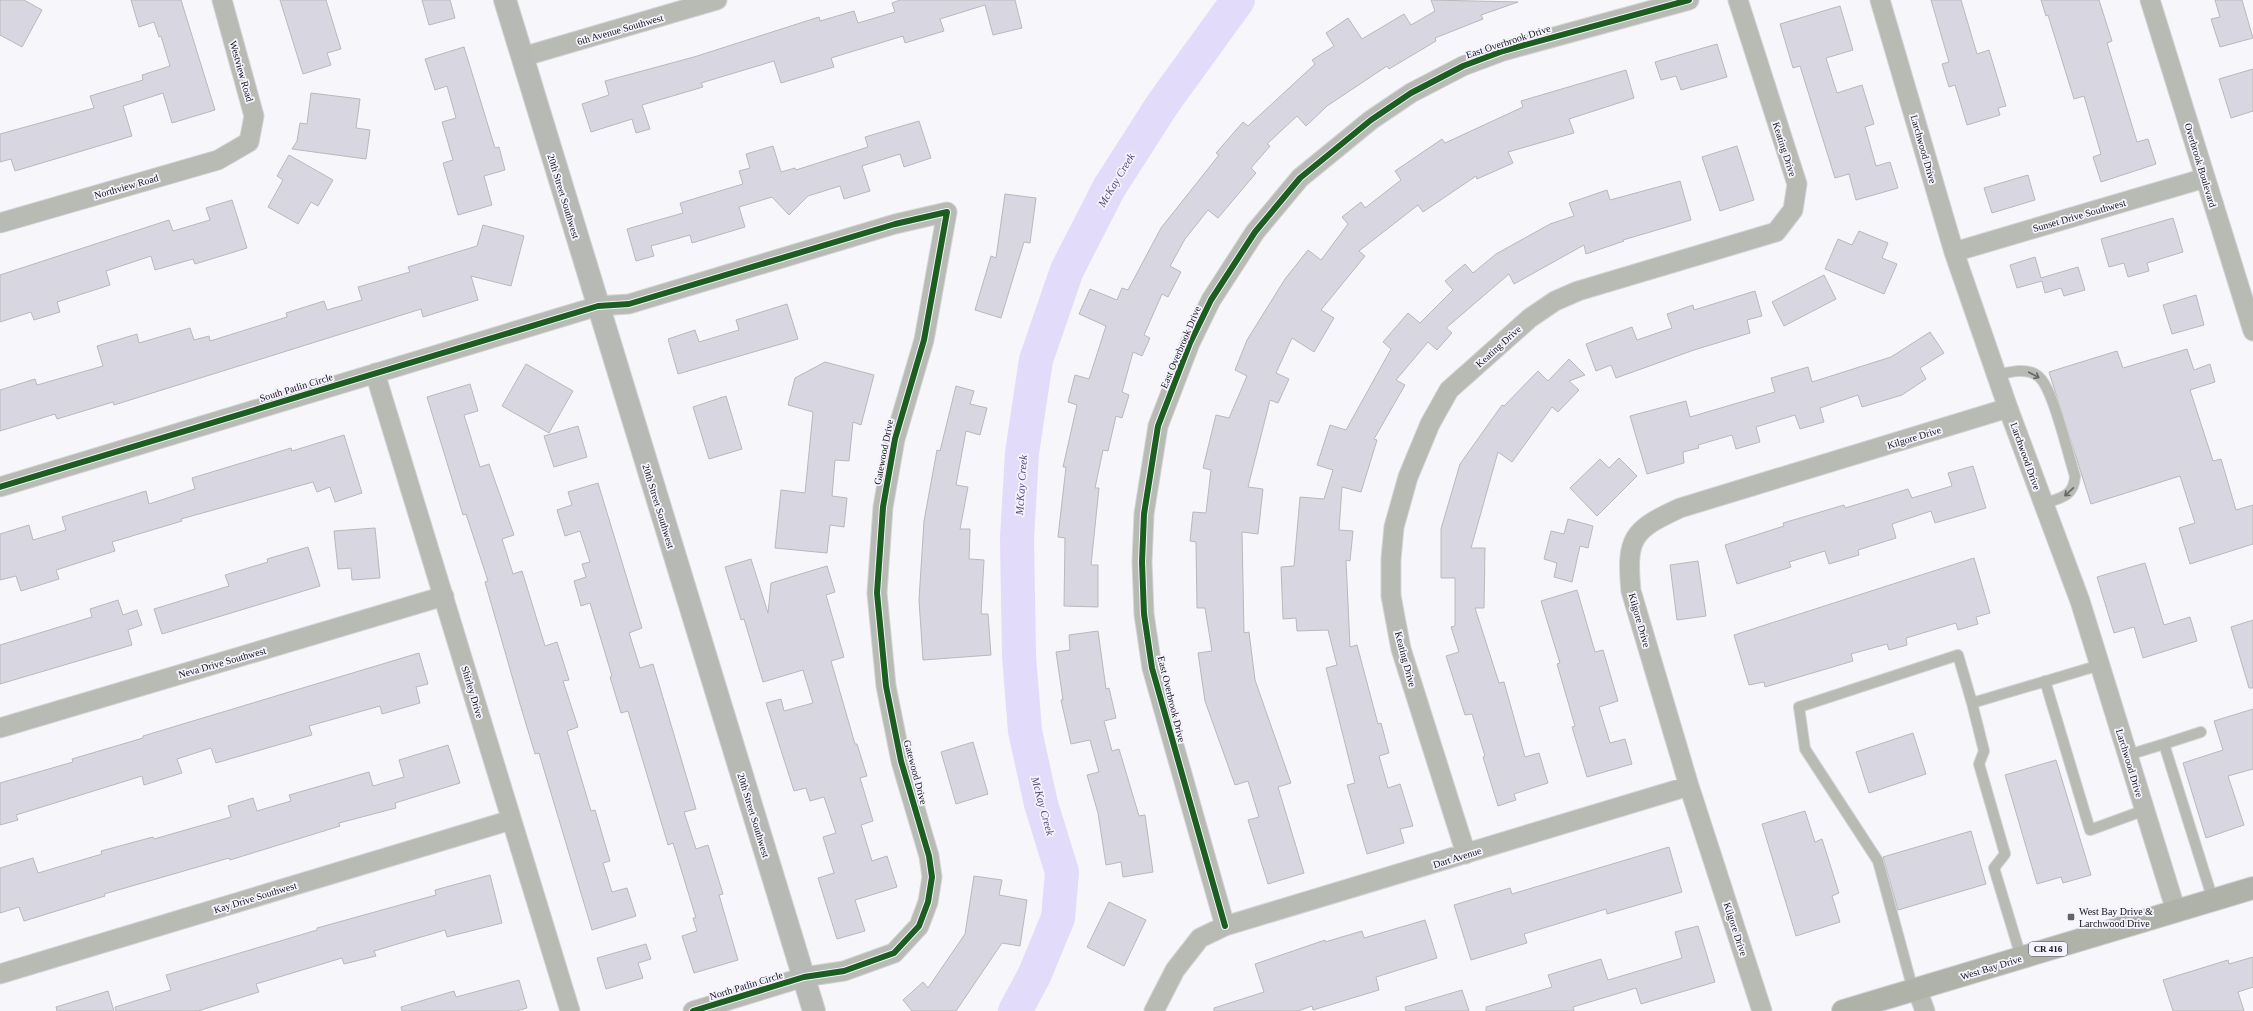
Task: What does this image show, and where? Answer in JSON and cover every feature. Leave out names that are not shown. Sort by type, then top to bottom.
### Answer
[{"type":"main road","name":"West Bay Drive","points":[[1843,1011],[2253,888]]},
{"type":"street","name":"Westview Road","points":[[222,0],[254,116],[249,142]]},
{"type":"street","name":"20th Street Southwest","points":[[505,0],[814,1011]]},
{"type":"street","name":"6th Avenue Southwest","points":[[522,57],[717,0]]},
{"type":"street","name":"East Overbrook Drive","points":[[1225,926],[1152,668],[1144,614],[1142,562],[1144,514],[1158,426],[1190,344],[1211,300],[1255,232],[1300,178],[1371,120],[1411,93],[1463,66],[1503,51],[1689,0]]},
{"type":"street","name":"Keating Drive","points":[[1466,854],[1401,648],[1391,596],[1391,559],[1394,527],[1408,477],[1430,424],[1449,390],[1530,318],[1555,301],[1578,291],[1776,232],[1793,210],[1797,184],[1738,0]]},
{"type":"street","name":"Larchwood Drive","points":[[1880,0],[1954,252],[1996,375],[2080,602],[2176,911]]},
{"type":"street","name":"Overbrook Boulevard","points":[[2150,0],[2253,331]]},
{"type":"street","name":"Northview Road","points":[[0,223],[218,160],[249,142]]},
{"type":"street","name":"Sunset Drive Southwest","points":[[1954,252],[2205,178]]},
{"type":"street","name":"Gatewood Drive","points":[[598,306],[629,304],[894,224],[948,212],[924,340],[895,439],[883,507],[877,593],[886,686],[901,761],[929,856],[932,877],[928,902],[919,926],[894,953],[844,971],[804,977]]},
{"type":"street","name":"South Patlin Circle","points":[[0,488],[598,306]]},
{"type":"street","name":"Shirley Drive","points":[[375,373],[570,1011]]},
{"type":"street","name":"Kilgore Drive","points":[[1762,1011],[1689,786],[1631,591],[1628,565],[1634,539],[1650,521],[1680,508],[2008,408]]},
{"type":"street","name":"Neva Drive Southwest","points":[[0,728],[444,596]]},
{"type":"street","name":"Dart Avenue","points":[[1225,926],[1689,786]]},
{"type":"street","name":"Kay Drive Southwest","points":[[0,974],[511,820]]},
{"type":"street","points":[[1154,1011],[1175,970],[1200,938],[1225,926]]},
{"type":"street","name":"North Patlin Circle","points":[[693,1011],[804,977]]},
{"type":"street","points":[[1915,989],[1925,1011]]},
{"type":"lane","points":[[1996,375],[2014,371],[2030,372],[2039,376],[2048,389],[2075,476],[2074,486],[2066,495],[2043,504]]},
{"type":"lane","points":[[1915,989],[1878,861],[1805,749],[1800,707],[1958,655],[1984,751],[1979,764],[2005,854],[1994,868],[2021,958]]},
{"type":"lane","points":[[1972,703],[2100,665]]},
{"type":"lane","points":[[2045,681],[2090,830],[2145,810]]},
{"type":"lane","points":[[2128,755],[2202,732]]},
{"type":"lane","points":[[2164,744],[2213,900]]},
{"type":"building","points":[[0,0],[24,0],[42,10],[22,47],[0,35]]},
{"type":"building","points":[[131,0],[181,0],[215,110],[172,123],[163,93],[123,106],[132,136],[15,171],[11,159],[0,162],[0,134],[94,108],[90,96],[143,80],[142,75],[170,66],[161,36],[159,37],[154,22],[139,27]]},
{"type":"building","points":[[280,0],[326,0],[341,49],[327,53],[331,65],[303,74]]},
{"type":"building","points":[[422,0],[450,0],[455,18],[429,25]]},
{"type":"building","points":[[900,0],[1015,0],[1022,28],[993,35],[985,5],[940,19],[944,31],[905,43],[903,36],[831,58],[834,67],[781,83],[774,61],[701,83],[703,87],[642,105],[650,129],[636,133],[632,119],[591,132],[582,104],[609,95],[605,81],[694,57],[819,17],[820,21],[854,11],[858,23],[895,12],[892,3]]},
{"type":"building","points":[[1431,0],[1518,2],[1481,15],[1483,19],[1435,38],[1436,41],[1389,69],[1387,66],[1327,106],[1306,126],[1297,116],[1267,144],[1270,146],[1251,168],[1256,173],[1218,218],[1208,210],[1185,239],[1170,266],[1181,272],[1168,297],[1162,294],[1144,335],[1150,338],[1142,356],[1133,352],[1122,392],[1129,395],[1122,418],[1116,416],[1108,451],[1103,450],[1095,488],[1099,488],[1091,565],[1098,565],[1098,607],[1064,606],[1065,538],[1058,537],[1066,467],[1063,467],[1077,405],[1068,402],[1075,375],[1089,379],[1106,326],[1079,314],[1090,289],[1117,300],[1122,288],[1128,290],[1161,228],[1219,155],[1216,153],[1243,122],[1248,126],[1315,64],[1312,60],[1334,46],[1326,33],[1348,18],[1362,39],[1404,14],[1411,25],[1435,11]]},
{"type":"building","points":[[1931,0],[1961,0],[1977,54],[1989,50],[2006,106],[1998,108],[2000,115],[1967,125],[1955,85],[1949,87],[1942,64],[1949,62]]},
{"type":"building","points":[[2041,0],[2099,0],[2112,41],[2107,43],[2137,142],[2148,139],[2156,164],[2101,182],[2093,157],[2101,154],[2084,96],[2074,99],[2048,15],[2046,16]]},
{"type":"building","points":[[2215,0],[2242,0],[2253,38],[2220,47],[2211,19],[2220,17]]},
{"type":"building","points":[[1840,6],[1853,50],[1826,58],[1837,93],[1862,85],[1874,124],[1865,127],[1876,166],[1890,162],[1898,188],[1856,200],[1849,174],[1835,178],[1800,66],[1793,68],[1780,24]]},
{"type":"building","points":[[1717,44],[1727,77],[1681,90],[1676,76],[1661,80],[1655,62]]},
{"type":"building","points":[[464,47],[495,148],[499,147],[505,170],[484,176],[492,205],[458,215],[443,163],[453,160],[442,122],[456,118],[447,86],[435,90],[425,59]]},
{"type":"building","points":[[2253,69],[2253,111],[2231,118],[2219,79]]},
{"type":"building","points":[[1626,70],[1634,98],[1569,119],[1574,133],[1508,152],[1513,163],[1477,179],[1476,176],[1423,212],[1418,205],[1359,251],[1365,256],[1321,310],[1334,318],[1314,352],[1292,338],[1276,373],[1289,379],[1278,403],[1270,400],[1248,487],[1263,489],[1258,534],[1242,532],[1244,633],[1249,632],[1255,680],[1291,783],[1278,787],[1304,873],[1268,884],[1248,820],[1259,817],[1248,781],[1235,785],[1205,701],[1198,653],[1212,651],[1205,608],[1197,608],[1196,542],[1190,541],[1193,512],[1206,513],[1211,470],[1203,468],[1216,415],[1229,418],[1247,376],[1235,370],[1247,340],[1285,279],[1308,250],[1321,260],[1348,224],[1342,217],[1361,202],[1365,208],[1401,180],[1395,171],[1442,139],[1445,143],[1523,107],[1521,101]]},
{"type":"building","points":[[311,93],[360,99],[356,128],[370,130],[366,159],[292,149],[297,141],[300,123],[307,124]]},
{"type":"building","points":[[919,121],[931,158],[904,167],[900,154],[862,166],[870,191],[844,199],[840,186],[808,196],[789,215],[772,197],[739,207],[745,227],[692,243],[690,235],[651,246],[654,256],[636,261],[627,229],[683,213],[680,203],[743,184],[739,171],[750,168],[746,154],[773,146],[781,172],[795,168],[796,170],[868,147],[865,137]]},
{"type":"building","points":[[1737,146],[1754,200],[1720,211],[1702,157]]},
{"type":"building","points":[[289,155],[333,180],[318,206],[311,202],[298,224],[268,207],[283,180],[277,176]]},
{"type":"building","points":[[2028,175],[2035,200],[1992,213],[1984,188]]},
{"type":"building","points":[[1680,181],[1691,220],[1623,240],[1624,241],[1586,254],[1584,245],[1514,284],[1509,274],[1446,328],[1452,333],[1437,350],[1428,342],[1396,380],[1405,385],[1374,439],[1377,440],[1361,492],[1342,487],[1339,530],[1353,531],[1350,561],[1346,560],[1350,647],[1357,645],[1378,724],[1381,723],[1389,753],[1379,756],[1388,788],[1400,784],[1413,826],[1400,829],[1404,843],[1367,854],[1347,785],[1355,783],[1326,668],[1337,665],[1328,630],[1297,631],[1296,618],[1283,619],[1281,567],[1294,566],[1300,497],[1324,499],[1333,470],[1317,465],[1330,425],[1346,430],[1391,349],[1383,342],[1408,313],[1420,323],[1453,290],[1445,281],[1465,264],[1473,273],[1496,254],[1550,224],[1574,216],[1569,203],[1607,190],[1610,200]]},
{"type":"building","points":[[1005,194],[1036,198],[1030,243],[1024,242],[1001,318],[975,310],[991,256],[996,258]]},
{"type":"building","points":[[232,200],[247,248],[195,264],[193,259],[155,270],[151,256],[106,271],[110,285],[57,302],[60,312],[34,320],[31,312],[0,322],[0,275],[169,220],[173,231],[210,220],[206,208]]},
{"type":"building","points":[[2173,218],[2183,252],[2147,263],[2149,271],[2128,277],[2124,263],[2109,267],[2101,239]]},
{"type":"building","points":[[483,225],[524,236],[511,286],[471,276],[478,300],[423,317],[421,309],[114,405],[113,402],[57,419],[55,414],[0,431],[0,390],[35,379],[37,385],[103,366],[97,346],[137,334],[139,343],[190,328],[194,340],[209,336],[210,341],[287,317],[286,313],[324,301],[327,310],[362,300],[358,287],[410,272],[408,267],[477,246]]},
{"type":"building","points":[[1859,231],[1888,243],[1882,258],[1897,264],[1884,294],[1825,269],[1838,239],[1852,245]]},
{"type":"building","points":[[2035,257],[2041,278],[2078,267],[2085,290],[2064,296],[2061,288],[2045,293],[2042,281],[2017,288],[2010,265]]},
{"type":"building","points":[[1824,275],[1836,299],[1784,326],[1772,302]]},
{"type":"building","points":[[1755,291],[1762,316],[1747,320],[1750,333],[1694,350],[1616,378],[1611,365],[1596,371],[1586,344],[1632,327],[1637,340],[1672,328],[1667,314],[1693,305],[1694,310]]},
{"type":"building","points":[[2196,295],[2204,325],[2172,334],[2163,305]]},
{"type":"building","points":[[787,304],[798,339],[678,374],[668,339],[695,330],[699,342],[739,330],[736,320]]},
{"type":"building","points":[[1930,332],[1944,353],[1920,368],[1926,379],[1902,395],[1862,407],[1858,395],[1820,408],[1824,422],[1800,429],[1795,415],[1756,427],[1760,442],[1736,449],[1732,435],[1698,445],[1699,448],[1683,452],[1684,463],[1647,474],[1630,416],[1686,401],[1690,417],[1775,392],[1771,378],[1808,367],[1812,382],[1891,357]]},
{"type":"building","points":[[2187,349],[2194,370],[2210,364],[2215,382],[2190,390],[2213,461],[2221,459],[2236,510],[2253,505],[2253,544],[2190,564],[2179,528],[2195,523],[2180,476],[2091,504],[2049,372],[2117,351],[2123,368]]},
{"type":"building","points":[[1569,359],[1585,375],[1569,381],[1579,390],[1558,412],[1552,407],[1512,462],[1498,452],[1471,548],[1485,548],[1484,608],[1475,608],[1499,683],[1504,682],[1525,757],[1539,753],[1548,783],[1514,794],[1516,800],[1498,806],[1472,714],[1465,715],[1446,656],[1459,652],[1451,627],[1455,626],[1455,578],[1441,578],[1441,529],[1460,464],[1502,405],[1504,406],[1538,371],[1548,381]]},
{"type":"building","points":[[825,362],[874,375],[861,425],[853,422],[849,461],[835,460],[832,496],[847,498],[844,527],[830,525],[827,553],[775,548],[781,490],[805,493],[813,412],[788,405],[795,378]]},
{"type":"building","points":[[526,364],[573,391],[549,433],[502,406]]},
{"type":"building","points":[[470,384],[478,411],[464,415],[480,467],[489,464],[514,535],[502,539],[513,574],[522,571],[545,646],[557,642],[569,680],[563,681],[578,727],[567,731],[591,811],[595,810],[610,861],[603,863],[612,892],[627,888],[636,916],[592,930],[539,753],[535,754],[520,704],[485,582],[488,581],[466,514],[463,515],[427,397]]},
{"type":"building","points":[[956,386],[974,391],[970,404],[987,408],[980,435],[966,431],[956,485],[968,487],[960,529],[970,529],[969,559],[984,560],[981,614],[988,614],[991,655],[923,660],[919,600],[924,521],[937,450],[940,451]]},
{"type":"building","points":[[726,396],[742,449],[709,459],[693,407]]},
{"type":"building","points":[[578,426],[587,457],[554,467],[544,436]]},
{"type":"building","points":[[344,435],[362,493],[335,502],[330,487],[317,492],[313,482],[181,519],[182,521],[112,542],[115,551],[56,570],[59,579],[21,591],[16,576],[0,580],[0,534],[29,525],[33,540],[66,530],[62,517],[146,491],[149,504],[195,489],[192,478],[291,448],[292,451]]},
{"type":"building","points":[[1619,458],[1637,476],[1597,516],[1570,488],[1600,459],[1609,468]]},
{"type":"building","points":[[1973,466],[1986,508],[1935,523],[1931,511],[1892,524],[1896,538],[1858,550],[1859,555],[1829,564],[1825,551],[1789,562],[1791,567],[1737,584],[1725,545],[1784,526],[1783,523],[1844,505],[1845,508],[1908,489],[1912,498],[1952,486],[1948,473]]},
{"type":"building","points":[[598,483],[642,628],[629,633],[640,668],[653,664],[696,809],[684,812],[696,849],[708,845],[723,894],[719,895],[738,960],[694,973],[682,936],[697,931],[693,918],[696,918],[673,843],[668,845],[628,711],[621,713],[610,677],[612,676],[590,603],[581,606],[574,581],[586,577],[582,564],[590,562],[580,531],[565,536],[557,510],[572,505],[568,492]]},
{"type":"building","points":[[1568,519],[1593,526],[1588,548],[1580,546],[1572,582],[1554,577],[1557,563],[1544,559],[1551,531],[1564,534]]},
{"type":"building","points":[[375,528],[380,578],[352,580],[351,568],[338,569],[334,531]]},
{"type":"building","points":[[308,547],[320,586],[162,634],[154,609],[229,586],[225,575],[268,562],[267,559]]},
{"type":"building","points":[[1974,558],[1990,613],[1976,617],[1978,624],[1958,630],[1956,623],[1906,638],[1907,645],[1889,650],[1887,644],[1851,654],[1853,661],[1765,687],[1764,682],[1749,685],[1734,635]]},
{"type":"building","points":[[751,559],[768,613],[771,583],[827,566],[835,592],[826,595],[844,657],[831,661],[855,744],[857,744],[867,776],[860,778],[873,821],[861,825],[872,861],[887,856],[897,887],[855,900],[865,931],[837,939],[818,878],[834,873],[823,837],[836,833],[824,797],[810,801],[806,788],[794,791],[766,703],[781,699],[784,711],[813,703],[803,670],[763,682],[744,619],[741,620],[725,567]]},
{"type":"building","points":[[1698,561],[1706,616],[1677,620],[1670,565]]},
{"type":"building","points":[[2145,563],[2164,625],[2190,617],[2197,641],[2143,658],[2134,627],[2114,633],[2097,577]]},
{"type":"building","points":[[1577,590],[1595,652],[1603,650],[1618,701],[1599,707],[1610,743],[1625,739],[1632,764],[1587,777],[1572,727],[1575,726],[1557,664],[1560,663],[1541,601]]},
{"type":"building","points":[[118,600],[123,615],[137,610],[142,625],[128,630],[132,645],[0,684],[0,645],[92,617],[90,609]]},
{"type":"building","points":[[2253,620],[2253,688],[2249,688],[2231,627]]},
{"type":"building","points":[[1098,631],[1106,689],[1109,688],[1116,718],[1104,721],[1112,751],[1119,749],[1139,816],[1145,815],[1153,872],[1123,877],[1121,862],[1106,865],[1098,813],[1087,775],[1099,772],[1090,740],[1071,744],[1061,700],[1063,700],[1056,652],[1070,650],[1069,635]]},
{"type":"building","points":[[419,653],[428,684],[416,687],[420,703],[382,714],[380,706],[309,726],[312,735],[216,763],[211,748],[177,759],[182,773],[144,785],[142,776],[16,815],[18,820],[0,825],[0,783],[73,762],[72,759],[143,738],[143,736]]},
{"type":"building","points":[[2253,709],[2253,769],[2228,776],[2244,825],[2206,838],[2183,763],[2223,750],[2214,721]]},
{"type":"building","points":[[1913,733],[1926,774],[1869,793],[1856,752]]},
{"type":"building","points":[[973,742],[988,794],[956,804],[941,752]]},
{"type":"building","points":[[448,745],[460,783],[395,803],[396,808],[339,823],[340,826],[230,860],[229,858],[104,894],[105,896],[24,921],[19,907],[0,913],[0,868],[33,858],[38,873],[102,854],[101,851],[153,837],[154,839],[231,817],[228,806],[253,798],[257,811],[291,801],[289,795],[369,772],[373,786],[404,777],[399,760]]},
{"type":"building","points":[[2056,760],[2091,875],[2063,883],[2061,877],[2037,884],[2005,775]]},
{"type":"building","points":[[1805,811],[1815,842],[1822,839],[1839,893],[1832,896],[1840,922],[1796,936],[1762,824]]},
{"type":"building","points":[[1971,831],[1986,884],[1898,910],[1883,857]]},
{"type":"building","points":[[1669,847],[1682,892],[1607,914],[1606,909],[1524,934],[1527,943],[1471,960],[1454,905],[1510,888],[1512,894]]},
{"type":"building","points":[[490,875],[502,923],[447,937],[445,930],[374,951],[376,956],[344,964],[342,958],[256,984],[259,992],[198,1011],[116,1011],[115,1007],[171,990],[166,975],[317,930],[317,928],[436,895],[435,890]]},
{"type":"building","points":[[974,876],[1002,880],[999,895],[1027,900],[1020,946],[1002,943],[956,1011],[912,1011],[903,1000],[923,982],[928,988],[965,934]]},
{"type":"building","points":[[1109,902],[1146,920],[1124,966],[1087,947]]},
{"type":"building","points":[[1425,920],[1437,958],[1376,977],[1379,990],[1313,1010],[1312,1006],[1298,1011],[1214,1011],[1214,1008],[1264,992],[1255,964],[1325,940],[1325,942],[1362,931],[1364,938]]},
{"type":"building","points":[[1698,926],[1715,982],[1641,1004],[1636,988],[1573,1007],[1574,1011],[1486,1011],[1486,1007],[1552,987],[1548,975],[1601,959],[1608,980],[1682,958],[1675,932]]},
{"type":"building","points":[[646,944],[651,959],[638,963],[643,978],[606,989],[597,958]]},
{"type":"building","points":[[2253,957],[2253,987],[2238,992],[2244,1011],[2173,1011],[2163,980],[2228,960],[2229,964]]},
{"type":"building","points":[[519,980],[527,1008],[516,1011],[402,1011],[401,1007],[454,991],[456,997]]},
{"type":"building","points":[[1462,990],[1469,1011],[1406,1011],[1405,1007]]},
{"type":"building","points":[[108,991],[114,1011],[57,1011],[56,1007]]},
{"type":"waterway","name":"McKay Creek","points":[[1015,1011],[1034,976],[1058,918],[1062,872],[1041,804],[1025,731],[1019,656],[1017,538],[1022,453],[1036,360],[1067,270],[1109,188],[1162,105],[1238,0]]},
{"type":"cycle path","points":[[1225,926],[1152,668],[1144,614],[1142,562],[1144,514],[1158,426],[1190,343],[1211,300],[1255,232],[1300,178],[1371,120],[1411,93],[1463,66],[1503,51],[1689,0]]},
{"type":"cycle path","points":[[0,487],[598,306],[629,304],[895,224],[947,212],[924,340],[895,439],[883,507],[877,593],[886,686],[901,761],[929,856],[932,877],[928,902],[919,926],[894,953],[844,971],[804,977],[693,1011]]},
{"type":"place","name":"West Bay Drive & Larchwood Drive","points":[[2071,917]]}]
